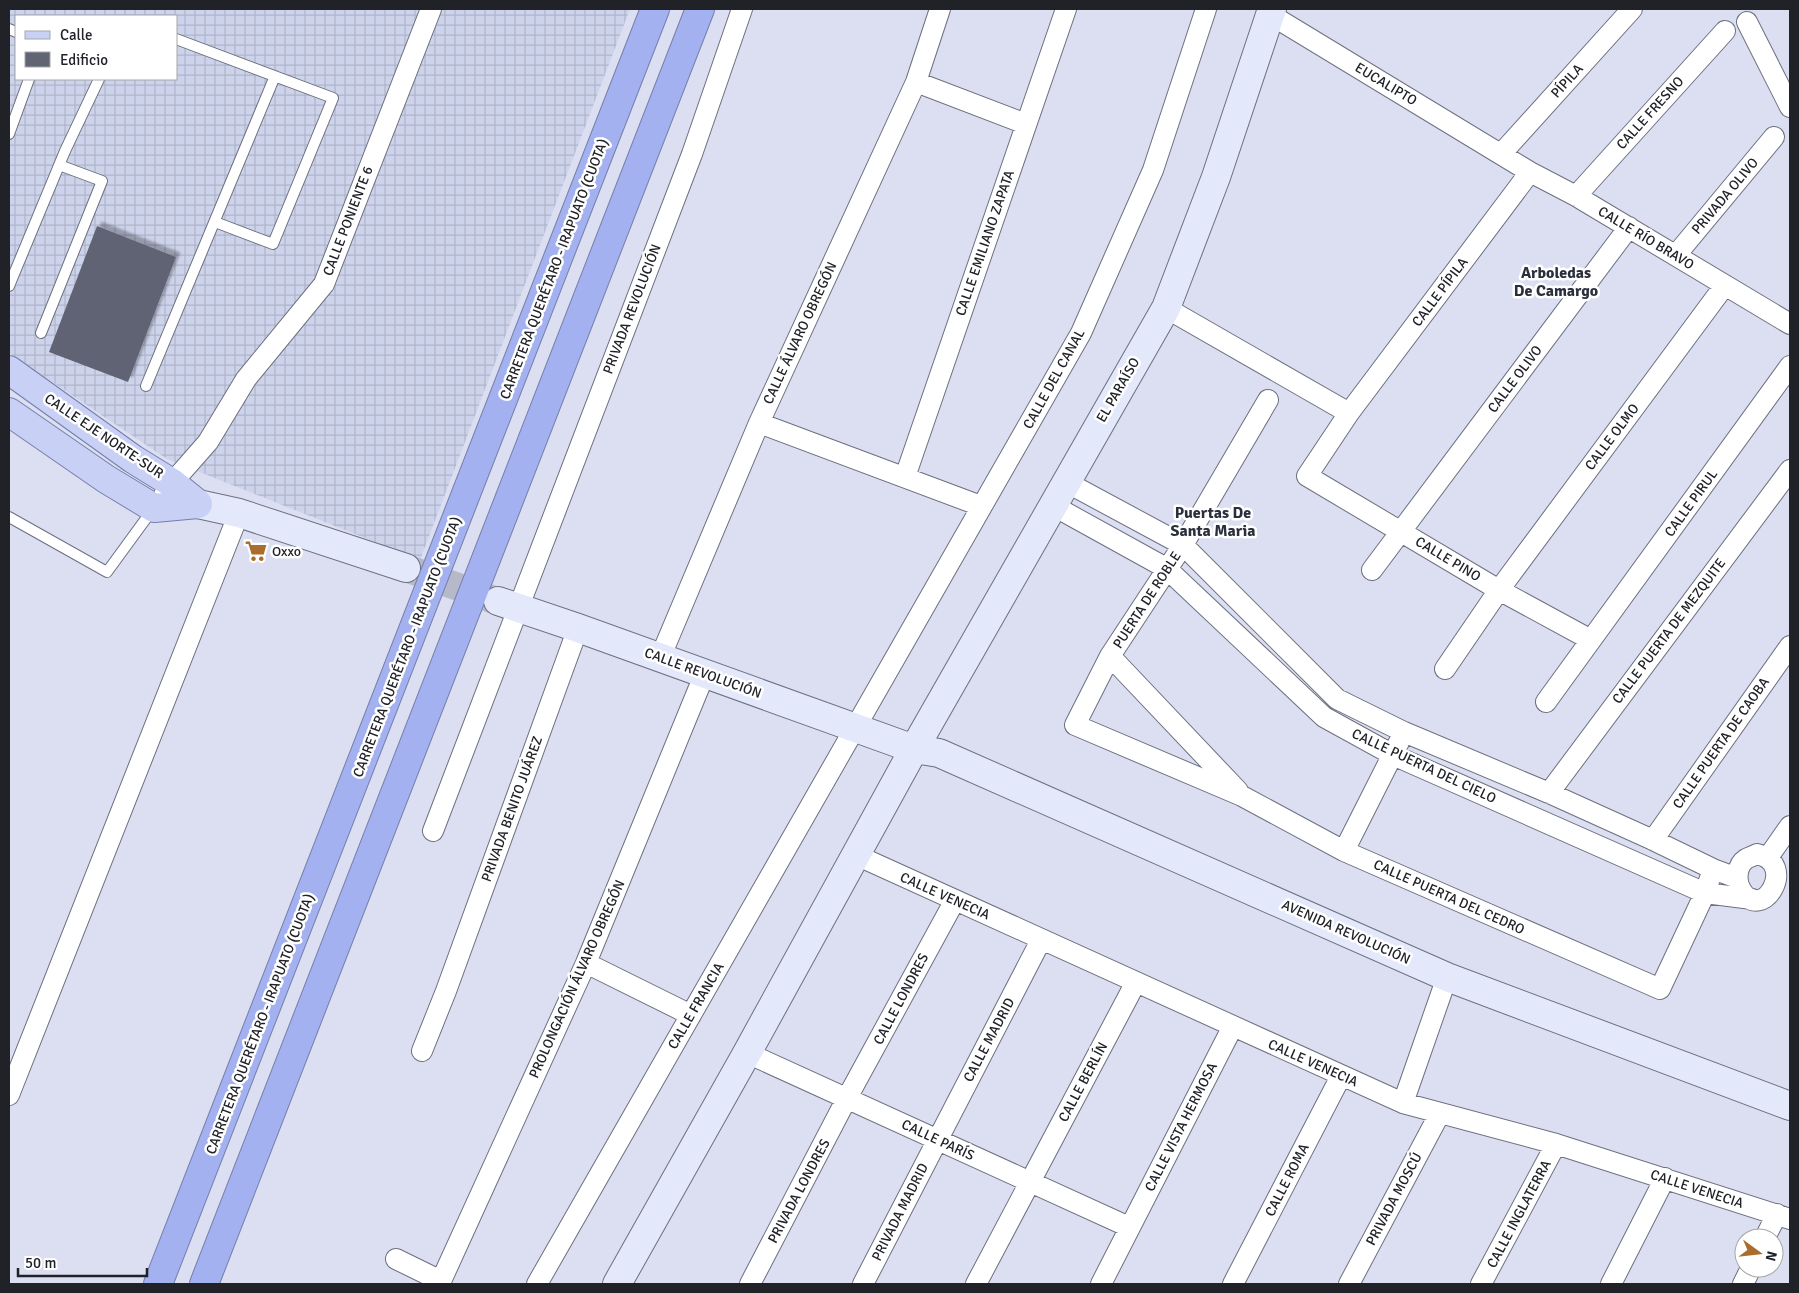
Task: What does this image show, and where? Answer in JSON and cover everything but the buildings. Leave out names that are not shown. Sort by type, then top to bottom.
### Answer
[{"type":"highway","name":"CARRETERA QUERÉTARO - IRAPUATO (CUOTA)","points":[[158,1284],[655,9]]},
{"type":"highway","points":[[204,1284],[700,9]]},
{"type":"main road","name":"EL PARAÍSO","points":[[911,747],[1166,308],[1216,177],[1271,12]]},
{"type":"main road","name":"CALLE EJE NORTE-SUR","points":[[9,370],[133,459],[172,483],[198,504]]},
{"type":"main road","points":[[9,412],[106,479],[154,508]]},
{"type":"main road","name":"CALLE EJE NORTE-SUR","points":[[154,508],[198,504],[239,513],[406,568]]},
{"type":"main road","name":"CALLE REVOLUCIÓN","points":[[508,604],[911,747]]},
{"type":"main road","points":[[617,1284],[856,855],[911,747]]},
{"type":"main road","name":"AVENIDA REVOLUCIÓN","points":[[911,747],[939,753],[1447,977],[1790,1106]]},
{"type":"street","name":"CALLE PONIENTE 6","points":[[154,508],[172,483],[208,442],[246,379],[324,284],[429,9]]},
{"type":"street","name":"PRIVADA REVOLUCIÓN","points":[[433,831],[508,604],[692,154],[742,9]]},
{"type":"street","name":"CALLE ÁLVARO OBREGÓN","points":[[660,658],[759,423],[916,82],[940,9]]},
{"type":"street","name":"CALLE EMILIANO ZAPATA","points":[[905,477],[1066,9]]},
{"type":"street","name":"CALLE DEL CANAL","points":[[860,729],[981,506],[1081,333],[1153,170],[1206,9]]},
{"type":"street","name":"PÍPILA","points":[[1501,154],[1632,9]]},
{"type":"street","name":"EUCALIPTO","points":[[1271,12],[1501,154]]},
{"type":"street","points":[[1747,22],[1790,107]]},
{"type":"street","name":"CALLE FRESNO","points":[[1576,196],[1725,31]]},
{"type":"street","points":[[916,82],[1026,124]]},
{"type":"street","name":"PRIVADA OLIVO","points":[[1676,255],[1774,137]]},
{"type":"street","name":"CALLE RÍO BRAVO","points":[[1501,154],[1629,227],[1790,324]]},
{"type":"street","name":"CALLE PÍPILA","points":[[1307,476],[1349,413],[1530,172]]},
{"type":"street","name":"CALLE OLIVO","points":[[1400,531],[1629,227]]},
{"type":"street","name":"CALLE OLMO","points":[[1445,669],[1499,590],[1725,285]]},
{"type":"street","points":[[1166,308],[1349,413]]},
{"type":"street","name":"CALLE PIRUL","points":[[1546,702],[1790,366]]},
{"type":"street","name":"PUERTA DE ROBLE","points":[[1075,725],[1110,656],[1166,568],[1183,545],[1268,400]]},
{"type":"street","points":[[759,423],[981,506]]},
{"type":"street","name":"CALLE PUERTA DE MEZQUITE","points":[[1549,793],[1790,470]]},
{"type":"street","name":"CALLE PINO","points":[[1307,476],[1499,590],[1591,640]]},
{"type":"street","name":"CALLE PUERTA DEL CIELO","points":[[1066,482],[1183,545],[1337,699],[1404,732],[1549,793],[1713,869],[1737,878]]},
{"type":"street","name":"CALLE PUERTA DEL CIELO","points":[[1052,505],[1166,568],[1324,717],[1393,755],[1705,893],[1752,900]]},
{"type":"street","points":[[9,1095],[239,513]]},
{"type":"street","points":[[1372,570],[1400,531]]},
{"type":"street","name":"PRIVADA BENITO JUÁREZ","points":[[422,1051],[446,991],[578,628]]},
{"type":"street","name":"CALLE PUERTA DE CAOBA","points":[[1652,840],[1790,646]]},
{"type":"street","name":"CALLE PUERTA DEL CEDRO","points":[[1110,656],[1242,796]]},
{"type":"street","name":"PROLONGACIÓN ÁLVARO OBREGÓN","points":[[396,1259],[441,1281],[586,963],[705,674]]},
{"type":"street","name":"CALLE PUERTA DEL CEDRO","points":[[1075,725],[1242,796],[1344,851],[1660,989],[1705,893]]},
{"type":"street","name":"CALLE FRANCIA","points":[[537,1284],[691,1015],[860,729]]},
{"type":"street","points":[[1344,851],[1404,732]]},
{"type":"street","points":[[1783,867],[1757,854],[1746,859],[1739,868],[1737,878],[1741,891],[1752,900],[1762,900],[1773,896],[1781,886],[1790,826]]},
{"type":"street","name":"CALLE VENECIA","points":[[856,855],[1403,1104],[1556,1144],[1784,1216]]},
{"type":"street","points":[[1705,893],[1713,869]]},
{"type":"street","name":"CALLE LONDRES","points":[[847,1098],[955,900]]},
{"type":"street","name":"CALLE MADRID","points":[[937,1140],[1042,940]]},
{"type":"street","points":[[586,963],[691,1015]]},
{"type":"street","points":[[1403,1104],[1447,977]]},
{"type":"street","name":"CALLE BERLÍN","points":[[976,1284],[1136,982]]},
{"type":"street","name":"CALLE VISTA HERMOSA","points":[[1101,1284],[1233,1026]]},
{"type":"street","name":"CALLE PARÍS","points":[[747,1053],[1129,1227]]},
{"type":"street","name":"CALLE ROMA","points":[[1233,1284],[1342,1076]]},
{"type":"street","name":"PRIVADA LONDRES","points":[[750,1284],[847,1098]]},
{"type":"street","name":"PRIVADA MOSCÚ","points":[[1348,1284],[1440,1113]]},
{"type":"street","name":"PRIVADA MADRID","points":[[863,1284],[937,1140]]},
{"type":"street","name":"CALLE INGLATERRA","points":[[1481,1284],[1556,1144]]},
{"type":"street","points":[[1611,1284],[1665,1178]]},
{"type":"street","points":[[1774,1228],[1784,1216]]},
{"type":"lane","points":[[178,40],[333,98],[273,244],[215,222]]},
{"type":"lane","points":[[146,386],[275,76]]},
{"type":"lane","points":[[9,134],[29,80]]},
{"type":"lane","points":[[9,286],[59,165],[99,80]]},
{"type":"lane","points":[[41,333],[102,182],[59,165]]},
{"type":"lane","points":[[9,517],[107,572],[154,508]]},
{"type":"shaded area","points":[[9,9],[630,9],[420,560],[167,459],[9,353]]},
{"type":"tunnel","points":[[406,568],[494,600]]},
{"type":"place","name":"Oxxo","points":[[256,551]]},
{"type":"district","name":"Arboledas De Camargo","points":[[1556,282]]},
{"type":"district","name":"Puertas De Santa Maria","points":[[1213,522]]}]
